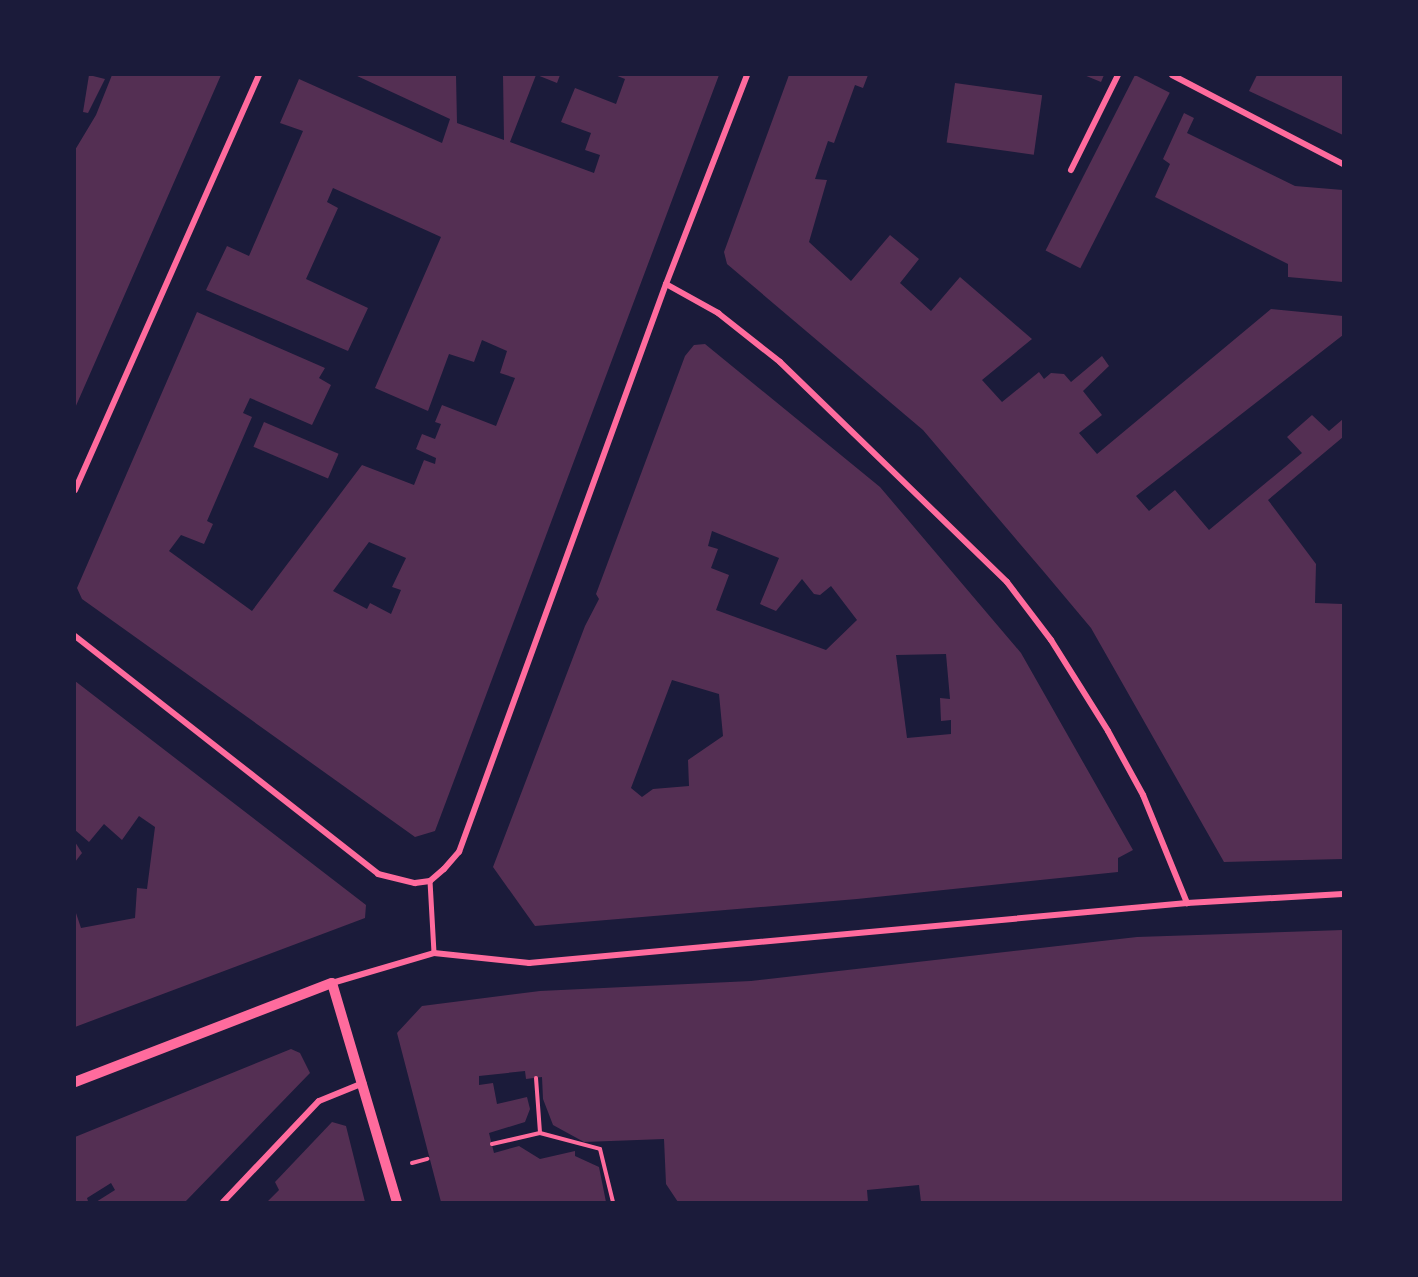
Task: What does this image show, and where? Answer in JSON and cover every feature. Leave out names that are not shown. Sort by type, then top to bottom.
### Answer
[{"type":"street","points":[[75,490],[259,75]]},
{"type":"street","points":[[75,636],[378,874],[396,881],[430,880],[459,852],[666,284],[747,75]]},
{"type":"street","points":[[1071,170],[1118,75]]},
{"type":"street","points":[[1172,75],[1343,164]]},
{"type":"street","points":[[666,284],[718,312],[780,362],[1007,582],[1051,640],[1108,731],[1143,795],[1187,903]]},
{"type":"street","points":[[75,1082],[332,983],[434,953],[529,963],[1187,903],[1343,894]]},
{"type":"street","points":[[332,983],[397,1202]]},
{"type":"street","points":[[223,1202],[319,1101],[363,1083]]},
{"type":"lane","points":[[430,880],[434,953]]},
{"type":"path","points":[[536,1078],[540,1133]]},
{"type":"path","points":[[492,1144],[540,1133],[600,1149],[613,1202]]},
{"type":"building","points":[[89,75],[105,79],[88,113],[83,112]]},
{"type":"building","points":[[112,75],[221,75],[75,408],[75,150],[96,115]]},
{"type":"building","points":[[355,75],[456,75],[457,123],[504,140],[503,75],[536,75],[510,142],[594,173],[600,155],[585,150],[591,133],[561,122],[575,88],[616,104],[625,79],[615,75],[719,75],[435,831],[415,837],[82,599],[77,588],[197,312],[325,368],[319,378],[331,385],[312,425],[250,398],[243,413],[252,417],[207,521],[213,524],[204,544],[181,535],[169,551],[252,611],[362,465],[414,485],[424,460],[435,464],[436,458],[416,449],[422,434],[435,439],[441,424],[435,422],[442,405],[496,426],[515,378],[500,373],[507,351],[482,340],[474,362],[449,354],[428,411],[375,388],[441,237],[333,188],[327,202],[338,208],[306,279],[368,308],[348,351],[206,290],[227,246],[249,256],[303,131],[280,123],[299,79],[442,143],[450,119]],"holes":[[[369,542],[406,558],[392,587],[401,590],[391,614],[370,603],[367,609],[333,591]]]},
{"type":"building","points":[[537,75],[560,75],[557,83]]},
{"type":"building","points":[[789,75],[868,75],[863,88],[855,85],[834,143],[828,141],[815,179],[827,180],[809,242],[851,281],[890,235],[919,259],[900,283],[931,311],[960,277],[1032,339],[982,380],[1002,402],[1039,372],[1044,379],[1051,373],[1064,374],[1071,382],[1102,356],[1109,366],[1083,391],[1102,415],[1079,433],[1097,454],[1271,309],[1343,316],[1343,335],[1136,496],[1149,511],[1175,490],[1209,530],[1302,453],[1287,437],[1312,415],[1329,431],[1343,419],[1343,437],[1268,500],[1316,564],[1315,603],[1343,604],[1343,859],[1224,862],[1091,628],[923,430],[727,264],[724,252]]},
{"type":"building","points":[[1084,75],[1104,75],[1101,82]]},
{"type":"building","points":[[1135,75],[1170,93],[1080,268],[1046,251]]},
{"type":"building","points":[[1257,75],[1343,75],[1343,135],[1249,91]]},
{"type":"building","points":[[955,83],[1042,95],[1034,155],[947,142]]},
{"type":"building","points":[[1184,113],[1194,118],[1187,133],[1295,186],[1343,190],[1343,282],[1288,277],[1288,264],[1155,197],[1170,164],[1163,159]]},
{"type":"building","points":[[705,344],[880,487],[1021,653],[1133,850],[1118,858],[1118,872],[857,899],[535,926],[493,867],[585,626],[599,599],[596,594],[685,356],[694,345]],"holes":[[[712,531],[779,558],[760,604],[776,611],[802,579],[814,594],[820,595],[831,586],[857,620],[826,650],[716,610],[729,575],[711,568],[718,549],[708,546]],[[946,654],[950,699],[940,698],[941,721],[951,720],[951,734],[907,738],[896,655]],[[672,680],[719,694],[723,736],[688,760],[689,786],[653,789],[642,797],[631,788]]]},
{"type":"building","points":[[264,422],[339,454],[328,479],[253,447]]},
{"type":"building","points":[[75,681],[366,905],[365,918],[75,1027],[75,910],[81,928],[135,918],[137,888],[147,889],[155,827],[139,816],[122,840],[104,824],[89,842],[75,830]]},
{"type":"building","points":[[75,842],[82,853],[75,862]]},
{"type":"building","points":[[1343,930],[1343,1202],[921,1202],[919,1185],[867,1190],[868,1202],[678,1202],[666,1184],[664,1139],[584,1142],[553,1125],[543,1099],[542,1077],[526,1079],[525,1071],[479,1076],[479,1085],[493,1083],[497,1104],[527,1097],[530,1109],[525,1122],[489,1133],[494,1153],[519,1146],[540,1159],[575,1151],[575,1156],[599,1167],[606,1202],[441,1202],[397,1033],[422,1006],[540,991],[751,981],[1137,937]]},
{"type":"building","points":[[291,1049],[300,1053],[310,1073],[185,1202],[96,1202],[115,1190],[111,1183],[87,1198],[88,1201],[75,1202],[75,1137]]},
{"type":"building","points":[[332,1122],[346,1126],[365,1202],[267,1202],[279,1190],[275,1182]]}]
